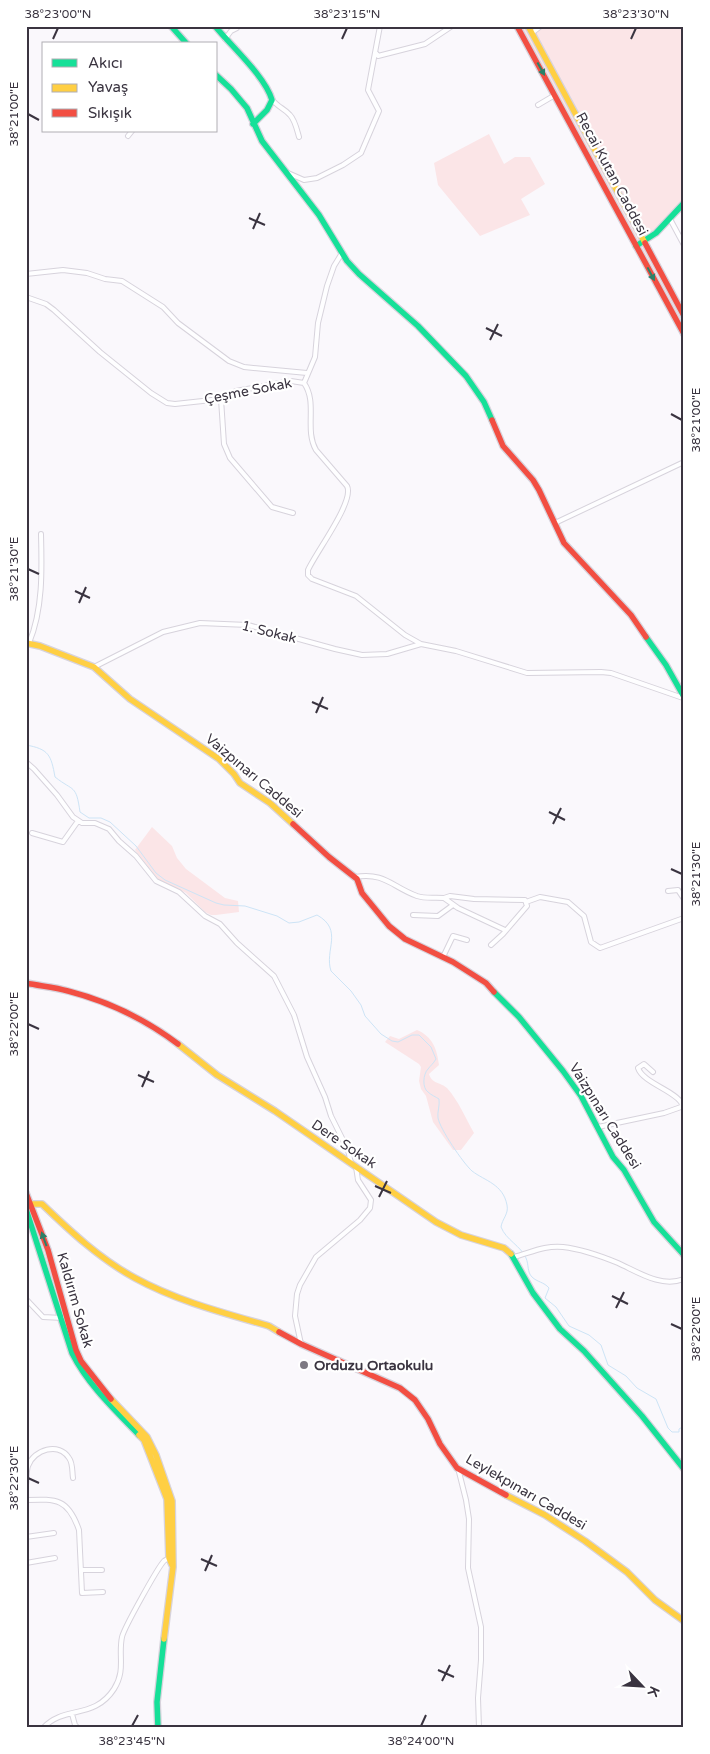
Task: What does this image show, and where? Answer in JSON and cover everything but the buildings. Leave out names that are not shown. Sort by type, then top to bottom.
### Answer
[{"type":"street","points":[[171,26],[185,42]]},
{"type":"street","points":[[215,26],[255,72],[276,106],[292,116],[300,137]]},
{"type":"street","points":[[225,39],[238,26]]},
{"type":"street","points":[[286,172],[304,180],[317,178],[343,166],[361,153],[379,111],[368,90],[380,26]]},
{"type":"street","points":[[376,53],[378,56],[425,44],[452,26]]},
{"type":"street","name":"Recai Kutan Caddesi","points":[[517,26],[684,334]]},
{"type":"street","name":"Recai Kutan Caddesi","points":[[528,26],[683,313]]},
{"type":"street","points":[[532,33],[541,26]]},
{"type":"street","points":[[218,77],[231,88],[247,108],[262,141],[319,215],[342,254],[359,274],[418,326],[466,376],[484,402],[503,446],[533,480],[559,536],[569,550],[632,615],[666,665],[684,698]]},
{"type":"street","points":[[538,105],[555,95]]},
{"type":"street","points":[[253,124],[259,119],[272,99]]},
{"type":"street","points":[[128,136],[131,132]]},
{"type":"street","points":[[636,246],[644,242],[670,220],[684,203]]},
{"type":"street","points":[[670,220],[684,246]]},
{"type":"street","points":[[304,383],[314,357],[318,323],[324,296],[334,266],[342,254]]},
{"type":"street","points":[[26,274],[63,270],[122,281],[164,307],[178,323],[229,361],[244,367],[307,373]]},
{"type":"street","name":"Çeşme Sokak","points":[[26,297],[41,302],[54,310],[100,352],[159,399],[175,404],[220,399],[236,391],[291,381],[304,383],[309,392],[311,407],[310,434],[312,444],[347,486],[349,492],[342,511],[308,570],[308,575],[312,579],[356,596],[405,635],[421,644],[456,651],[527,673],[611,673],[684,698]]},
{"type":"street","points":[[220,399],[226,453],[267,503],[272,507],[292,513]]},
{"type":"street","points":[[554,523],[684,462]]},
{"type":"street","points":[[28,643],[35,629],[38,616],[42,556],[41,534]]},
{"type":"street","name":"1. Sokak","points":[[94,667],[158,634],[182,626],[200,623],[248,625],[335,649],[369,655],[396,652],[421,644]]},
{"type":"street","name":"Vaizpınarı Caddesi","points":[[28,643],[49,649],[94,667],[130,699],[218,759],[234,774],[240,783],[270,803],[329,857],[355,877],[362,893],[388,926],[415,945],[443,957],[486,983],[491,991],[519,1017],[563,1071],[580,1096],[613,1157],[624,1170],[654,1222],[684,1255]]},
{"type":"street","points":[[26,762],[37,772],[60,799],[69,813],[78,821],[82,823],[96,823],[109,829],[136,856],[156,881],[179,892],[205,916],[220,924],[237,943],[274,976],[294,1015],[307,1057],[331,1116],[348,1150],[358,1180],[371,1200],[370,1208],[360,1220],[316,1257],[300,1285],[296,1300],[295,1316],[302,1344]]},
{"type":"street","points":[[32,833],[63,842],[78,821]]},
{"type":"street","points":[[355,877],[376,876],[416,896],[431,898],[450,896],[479,899],[521,899],[526,902],[540,897],[568,902],[584,916],[591,942],[600,948],[684,918]]},
{"type":"street","points":[[668,892],[678,890],[684,899]]},
{"type":"street","points":[[444,898],[453,905],[505,930]]},
{"type":"street","points":[[490,945],[500,937],[527,906],[526,902]]},
{"type":"street","points":[[413,915],[438,916],[453,905]]},
{"type":"street","points":[[443,957],[453,936],[467,940]]},
{"type":"street","name":"Dere Sokak","points":[[26,983],[68,991],[136,1017],[170,1039],[217,1075],[354,1165],[436,1222],[461,1235],[504,1248],[514,1257]]},
{"type":"street","points":[[598,1127],[664,1113],[681,1107],[680,1099],[662,1090],[641,1073],[638,1068],[644,1064],[653,1072]]},
{"type":"street","name":"Kaldırım Sokak","points":[[26,1193],[50,1258],[64,1317]]},
{"type":"street","name":"Leylekpınarı Caddesi","points":[[29,1204],[42,1204],[74,1235],[136,1279],[190,1303],[270,1326],[302,1344],[349,1364],[405,1392],[415,1400],[425,1414],[440,1444],[457,1468],[545,1515],[585,1541],[627,1572],[655,1600],[684,1620]]},
{"type":"street","name":"Kaldırım Sokak","points":[[26,1209],[81,1361],[108,1397],[143,1431],[152,1445],[172,1501],[171,1557],[173,1567],[157,1702],[158,1728]]},
{"type":"street","points":[[684,1280],[670,1282],[654,1279],[607,1259],[560,1246],[541,1248],[514,1257],[534,1293],[560,1329],[584,1351],[642,1416],[684,1469]]},
{"type":"street","points":[[26,1298],[43,1317],[64,1317]]},
{"type":"street","points":[[26,1486],[27,1469],[30,1462],[48,1449],[60,1449],[67,1455],[71,1460],[73,1478]]},
{"type":"street","points":[[457,1468],[468,1514],[468,1568],[481,1627],[478,1698],[479,1728]]},
{"type":"street","points":[[26,1500],[53,1500],[68,1509],[76,1522],[78,1530],[82,1593],[103,1592]]},
{"type":"street","points":[[26,1537],[54,1533]]},
{"type":"street","points":[[43,1728],[55,1718],[96,1707],[114,1689],[120,1677],[122,1661],[121,1640],[123,1634],[164,1560],[171,1557]]},
{"type":"street","points":[[26,1563],[56,1558]]},
{"type":"street","points":[[81,1570],[102,1570]]},
{"type":"street","points":[[72,1714],[75,1726],[78,1728]]},
{"type":"shaded area","points":[[521,26],[525,26],[639,239],[637,241]]},
{"type":"shaded area","points":[[540,26],[684,26],[684,204],[644,242],[532,33]]},
{"type":"shaded area","points":[[489,134],[504,164],[515,157],[530,157],[545,184],[521,199],[530,215],[480,236],[438,185],[434,163]]},
{"type":"shaded area","points":[[644,247],[684,322],[684,328],[641,248]]},
{"type":"shaded area","points":[[152,827],[172,846],[177,858],[186,869],[225,898],[238,901],[239,912],[211,915],[205,912],[186,893],[158,879],[135,850]]},
{"type":"shaded area","points":[[417,1030],[427,1036],[437,1054],[439,1065],[429,1074],[430,1077],[447,1088],[451,1093],[474,1133],[461,1150],[453,1150],[433,1122],[426,1096],[421,1089],[419,1081],[421,1067],[419,1064],[385,1042],[390,1036],[399,1039]]},
{"type":"waterway","points":[[26,745],[40,749],[48,754],[55,777],[73,790],[77,797],[80,812],[89,818],[101,818],[110,822],[136,846],[156,873],[165,880],[216,903],[245,906],[277,916],[289,923],[299,922],[317,915],[325,921],[330,927],[332,941],[329,963],[331,971],[351,991],[361,1005],[365,1016],[381,1034],[392,1041],[398,1042],[412,1035],[419,1035],[431,1047],[436,1059],[426,1071],[424,1084],[426,1090],[439,1099],[438,1116],[443,1130],[452,1146],[468,1167],[502,1192],[507,1205],[501,1227],[503,1232],[524,1254],[530,1275],[549,1288],[545,1298],[556,1307],[569,1326],[589,1335],[601,1345],[608,1365],[626,1376],[637,1388],[656,1399],[668,1428],[672,1432],[679,1432],[679,1429],[684,1426]]},
{"type":"traffic: fast","points":[[171,26],[185,42]]},
{"type":"traffic: fast","points":[[215,26],[255,71],[272,100],[267,110],[253,124]]},
{"type":"traffic: fast","points":[[218,77],[247,108],[262,141],[319,215],[347,261],[418,326],[466,376],[484,402],[492,420]]},
{"type":"traffic: fast","points":[[636,246],[656,233],[684,203]]},
{"type":"traffic: fast","points":[[646,637],[666,665],[684,697]]},
{"type":"traffic: fast","points":[[494,992],[519,1017],[563,1071],[581,1096],[613,1157],[624,1170],[654,1222],[684,1255]]},
{"type":"traffic: fast","points":[[26,1209],[72,1353],[78,1365],[111,1407],[139,1435]]},
{"type":"traffic: fast","points":[[511,1254],[533,1293],[560,1329],[584,1351],[642,1416],[684,1469]]},
{"type":"traffic: fast","points":[[158,1728],[157,1702],[164,1639]]},
{"type":"traffic: slow","points":[[528,26],[645,243]]},
{"type":"traffic: slow","points":[[26,643],[40,646],[94,667],[130,699],[219,759],[240,783],[270,803],[293,824]]},
{"type":"traffic: slow","points":[[178,1044],[217,1075],[275,1111],[436,1222],[461,1235],[504,1248],[511,1254]]},
{"type":"traffic: slow","points":[[26,1204],[42,1204],[98,1253],[135,1278],[201,1306],[269,1326],[279,1332]]},
{"type":"traffic: slow","points":[[111,1399],[147,1437],[156,1455],[172,1501],[173,1567],[164,1639]]},
{"type":"traffic: slow","points":[[139,1435],[144,1440],[167,1499],[169,1558],[172,1565]]},
{"type":"traffic: slow","points":[[506,1495],[545,1515],[585,1541],[627,1572],[655,1600],[684,1621]]},
{"type":"traffic: jam","points":[[517,26],[684,334]]},
{"type":"traffic: jam","points":[[645,243],[684,316]]},
{"type":"traffic: jam","points":[[492,420],[503,446],[533,480],[539,490],[564,543],[631,615],[646,637]]},
{"type":"traffic: jam","points":[[293,824],[329,857],[357,879],[362,893],[389,926],[405,939],[453,962],[486,983],[494,992]]},
{"type":"traffic: jam","points":[[26,983],[58,988],[112,1006],[153,1027],[178,1044]]},
{"type":"traffic: jam","points":[[26,1193],[48,1250],[76,1350],[81,1361],[111,1399]]},
{"type":"traffic: jam","points":[[279,1332],[301,1344],[400,1388],[415,1400],[428,1419],[440,1444],[457,1468],[506,1495]]},
{"type":"place","name":"Orduzu Ortaokulu","points":[[304,1365]]}]
